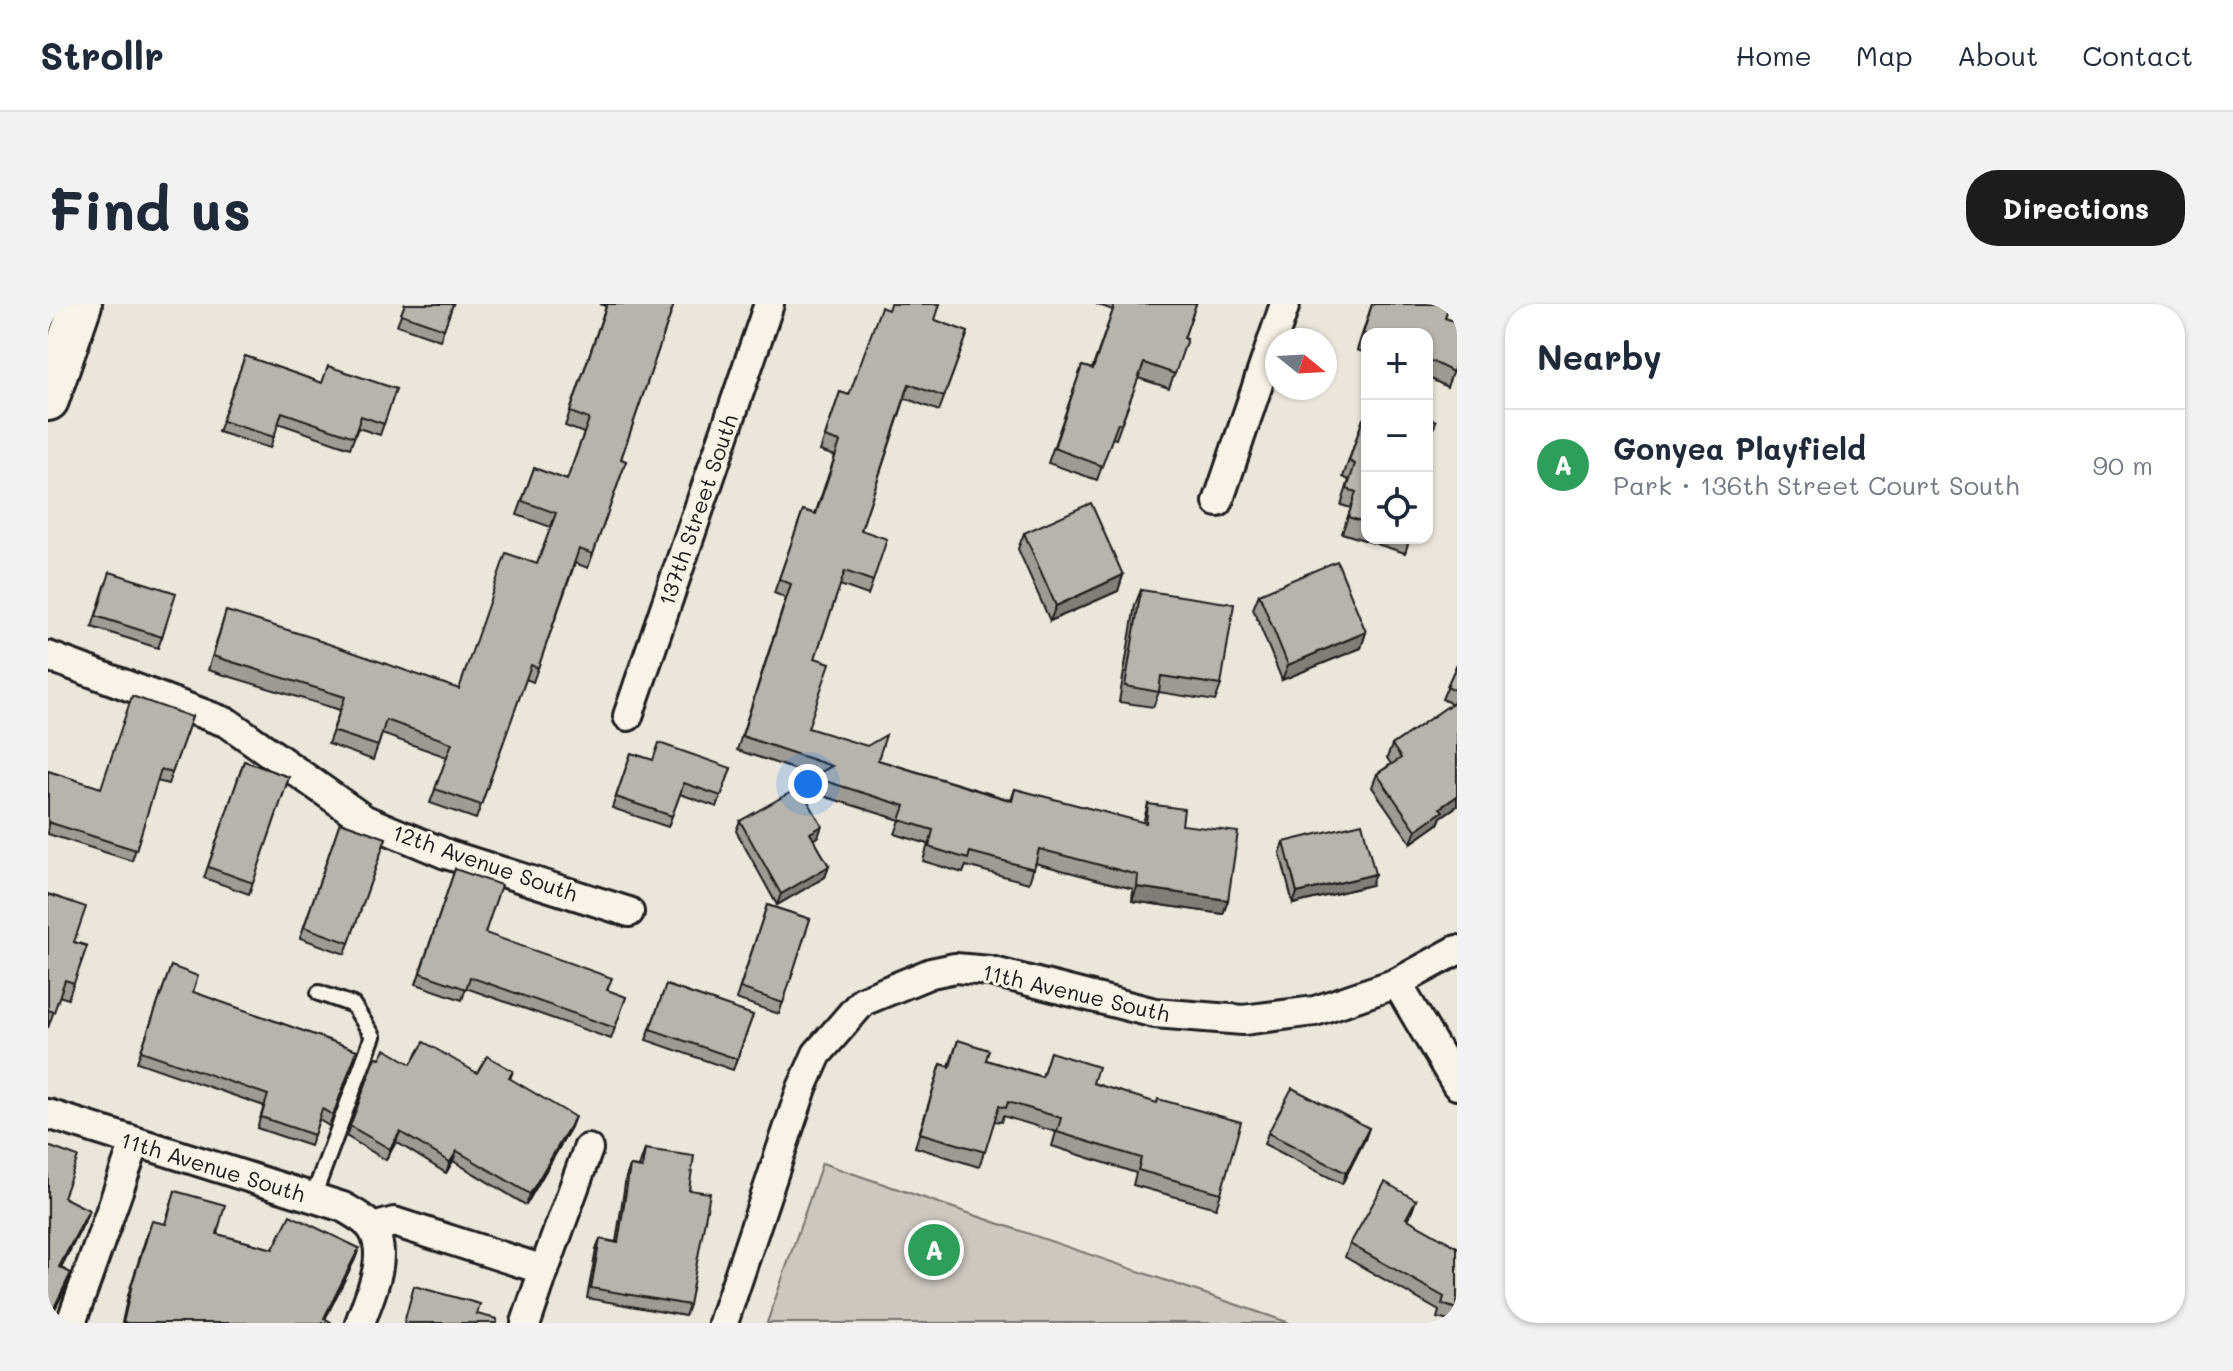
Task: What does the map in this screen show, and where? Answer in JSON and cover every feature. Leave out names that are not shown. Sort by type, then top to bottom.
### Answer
[{"type":"street","points":[[48,400],[81,304]]},
{"type":"street","name":"137th Street South","points":[[628,716],[769,304]]},
{"type":"street","points":[[1218,502],[1285,304]]},
{"type":"street","name":"12th Avenue South","points":[[48,656],[228,723],[365,820],[446,854],[629,912]]},
{"type":"street","name":"11th Avenue South","points":[[723,1323],[802,1088],[817,1054],[863,1001],[931,973],[955,968],[990,971],[1155,1013],[1243,1020],[1315,1011],[1397,983],[1457,950]]},
{"type":"street","points":[[1397,983],[1457,1085]]},
{"type":"street","name":"11th Avenue South","points":[[48,1114],[343,1207],[373,1228]]},
{"type":"street","points":[[71,1323],[135,1143]]},
{"type":"street","points":[[526,1323],[588,1149]]},
{"type":"street","points":[[360,1323],[379,1261],[373,1228],[394,1222],[544,1270]]},
{"type":"lane","points":[[313,1197],[373,1036],[353,1005],[319,993]]},
{"type":"shaded area","points":[[822,1163],[1290,1323],[767,1323]]},
{"type":"building","points":[[405,304],[453,304],[444,329],[401,314]]},
{"type":"building","points":[[607,304],[674,304],[621,459],[626,461],[593,554],[579,549],[538,668],[531,665],[481,805],[435,789],[452,743],[386,720],[378,746],[333,731],[345,697],[213,656],[226,611],[459,689],[506,553],[537,564],[556,513],[522,501],[534,468],[567,480],[589,419],[570,412]]},
{"type":"building","points":[[890,304],[940,304],[935,320],[968,332],[944,397],[909,384],[861,530],[887,539],[873,581],[845,571],[815,658],[830,663],[808,728],[867,746],[886,735],[878,760],[1012,801],[1015,789],[1146,823],[1148,804],[1184,809],[1182,825],[1238,832],[1228,900],[1137,887],[1138,875],[1039,849],[1034,869],[970,852],[968,859],[929,847],[933,830],[900,820],[905,806],[812,777],[832,766],[742,736],[791,584],[779,579],[803,510],[816,514],[840,442],[825,437],[840,392],[849,395],[881,307],[888,310]]},
{"type":"building","points":[[1115,304],[1196,304],[1175,374],[1144,363],[1102,466],[1054,448],[1082,366],[1093,369]]},
{"type":"building","points":[[1372,304],[1449,304],[1445,318],[1457,322],[1457,359],[1453,372],[1433,362],[1433,328],[1365,328]]},
{"type":"building","points":[[245,356],[322,383],[328,366],[396,389],[384,424],[361,416],[354,437],[282,412],[274,437],[222,421]]},
{"type":"building","points":[[1361,425],[1361,521],[1348,517],[1356,492],[1347,489],[1355,464],[1349,461]]},
{"type":"building","points":[[1091,503],[1123,575],[1056,606],[1024,533]]},
{"type":"building","points":[[1337,561],[1366,632],[1288,665],[1259,594]]},
{"type":"building","points":[[110,572],[176,593],[162,637],[96,616]]},
{"type":"building","points":[[1141,590],[1234,604],[1221,685],[1161,676],[1159,692],[1125,686]]},
{"type":"building","points":[[1457,664],[1457,691],[1447,686]]},
{"type":"building","points":[[132,696],[192,717],[172,773],[161,769],[136,850],[48,822],[48,771],[101,788]]},
{"type":"building","points":[[1457,700],[1457,796],[1440,808],[1443,811],[1416,830],[1377,774],[1401,758],[1392,745]]},
{"type":"building","points":[[659,743],[731,768],[721,796],[684,783],[672,816],[616,797],[631,753],[653,760]]},
{"type":"building","points":[[244,761],[289,777],[253,883],[208,867]]},
{"type":"building","points":[[800,787],[822,826],[810,833],[829,866],[781,894],[740,821]]},
{"type":"building","points":[[340,822],[386,838],[349,943],[304,927]]},
{"type":"building","points":[[1362,823],[1375,874],[1297,893],[1284,842]]},
{"type":"building","points":[[455,869],[501,885],[485,933],[612,978],[607,990],[626,997],[615,1028],[470,977],[466,989],[420,973]]},
{"type":"building","points":[[48,894],[86,907],[74,942],[87,946],[74,983],[65,980],[54,1012],[48,1010]]},
{"type":"building","points":[[767,905],[810,919],[783,1003],[740,988]]},
{"type":"building","points":[[171,966],[198,976],[193,992],[357,1050],[333,1115],[322,1109],[314,1135],[261,1117],[268,1095],[141,1051]]},
{"type":"building","points":[[666,985],[753,1015],[737,1059],[650,1029]]},
{"type":"building","points":[[958,1040],[989,1050],[986,1060],[1042,1077],[1050,1052],[1098,1067],[1093,1083],[1157,1103],[1158,1099],[1241,1122],[1221,1193],[1138,1170],[1141,1158],[1057,1132],[1061,1118],[1008,1102],[1006,1108],[999,1106],[985,1152],[920,1133],[941,1064],[950,1067]]},
{"type":"building","points":[[424,1042],[477,1073],[487,1056],[513,1071],[509,1078],[575,1117],[530,1194],[457,1151],[450,1162],[400,1132],[390,1149],[350,1126],[376,1057],[380,1058],[385,1049],[411,1064]]},
{"type":"building","points":[[1292,1088],[1369,1128],[1346,1173],[1268,1133]]},
{"type":"building","points":[[48,1146],[78,1157],[63,1197],[89,1210],[59,1267],[71,1273],[48,1320]]},
{"type":"building","points":[[645,1149],[694,1156],[689,1190],[710,1193],[689,1305],[591,1288],[600,1239],[618,1243],[630,1166],[642,1168]]},
{"type":"building","points":[[1385,1182],[1416,1200],[1406,1218],[1457,1247],[1457,1309],[1442,1304],[1444,1297],[1350,1244]]},
{"type":"building","points":[[175,1191],[225,1205],[217,1234],[273,1249],[290,1215],[359,1248],[324,1318],[331,1323],[123,1323],[152,1221],[166,1224]]},
{"type":"building","points":[[414,1286],[480,1304],[477,1314],[497,1319],[497,1323],[404,1323]]},
{"type":"place","name":"Gonyea Playfield","points":[[934,1250]]}]
